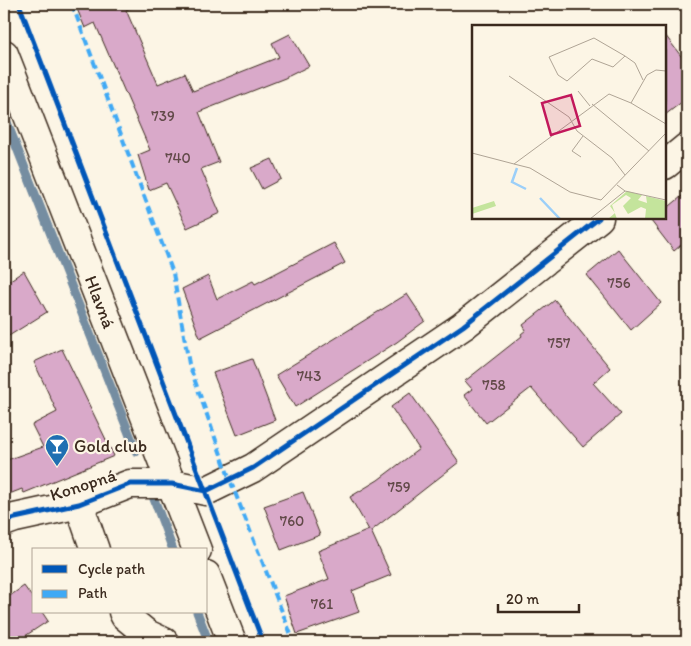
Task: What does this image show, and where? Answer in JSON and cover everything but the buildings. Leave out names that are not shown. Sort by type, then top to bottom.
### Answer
[{"type":"street","name":"Hlavná","points":[[4,54],[196,548]]},
{"type":"street","points":[[666,164],[687,147]]},
{"type":"street","name":"Konopná","points":[[4,522],[14,518],[79,504],[130,484],[172,484],[206,490],[253,468],[463,326],[598,219]]},
{"type":"street","points":[[79,504],[94,548]]},
{"type":"street","points":[[208,580],[232,642]]},
{"type":"street","points":[[124,614],[146,634],[164,642]]},
{"type":"waterway","points":[[4,115],[136,451]]},
{"type":"waterway","points":[[154,499],[172,548]]},
{"type":"waterway","points":[[198,614],[206,635]]},
{"type":"marked path","points":[[72,4],[173,273],[189,364],[230,480],[294,642]]},
{"type":"cycle path","points":[[19,4],[263,642]]},
{"type":"cycle path","points":[[4,522],[79,504],[130,484],[172,484],[206,491],[253,468],[463,326],[598,219]]},
{"type":"place","name":"Gold club","points":[[57,467]]}]
